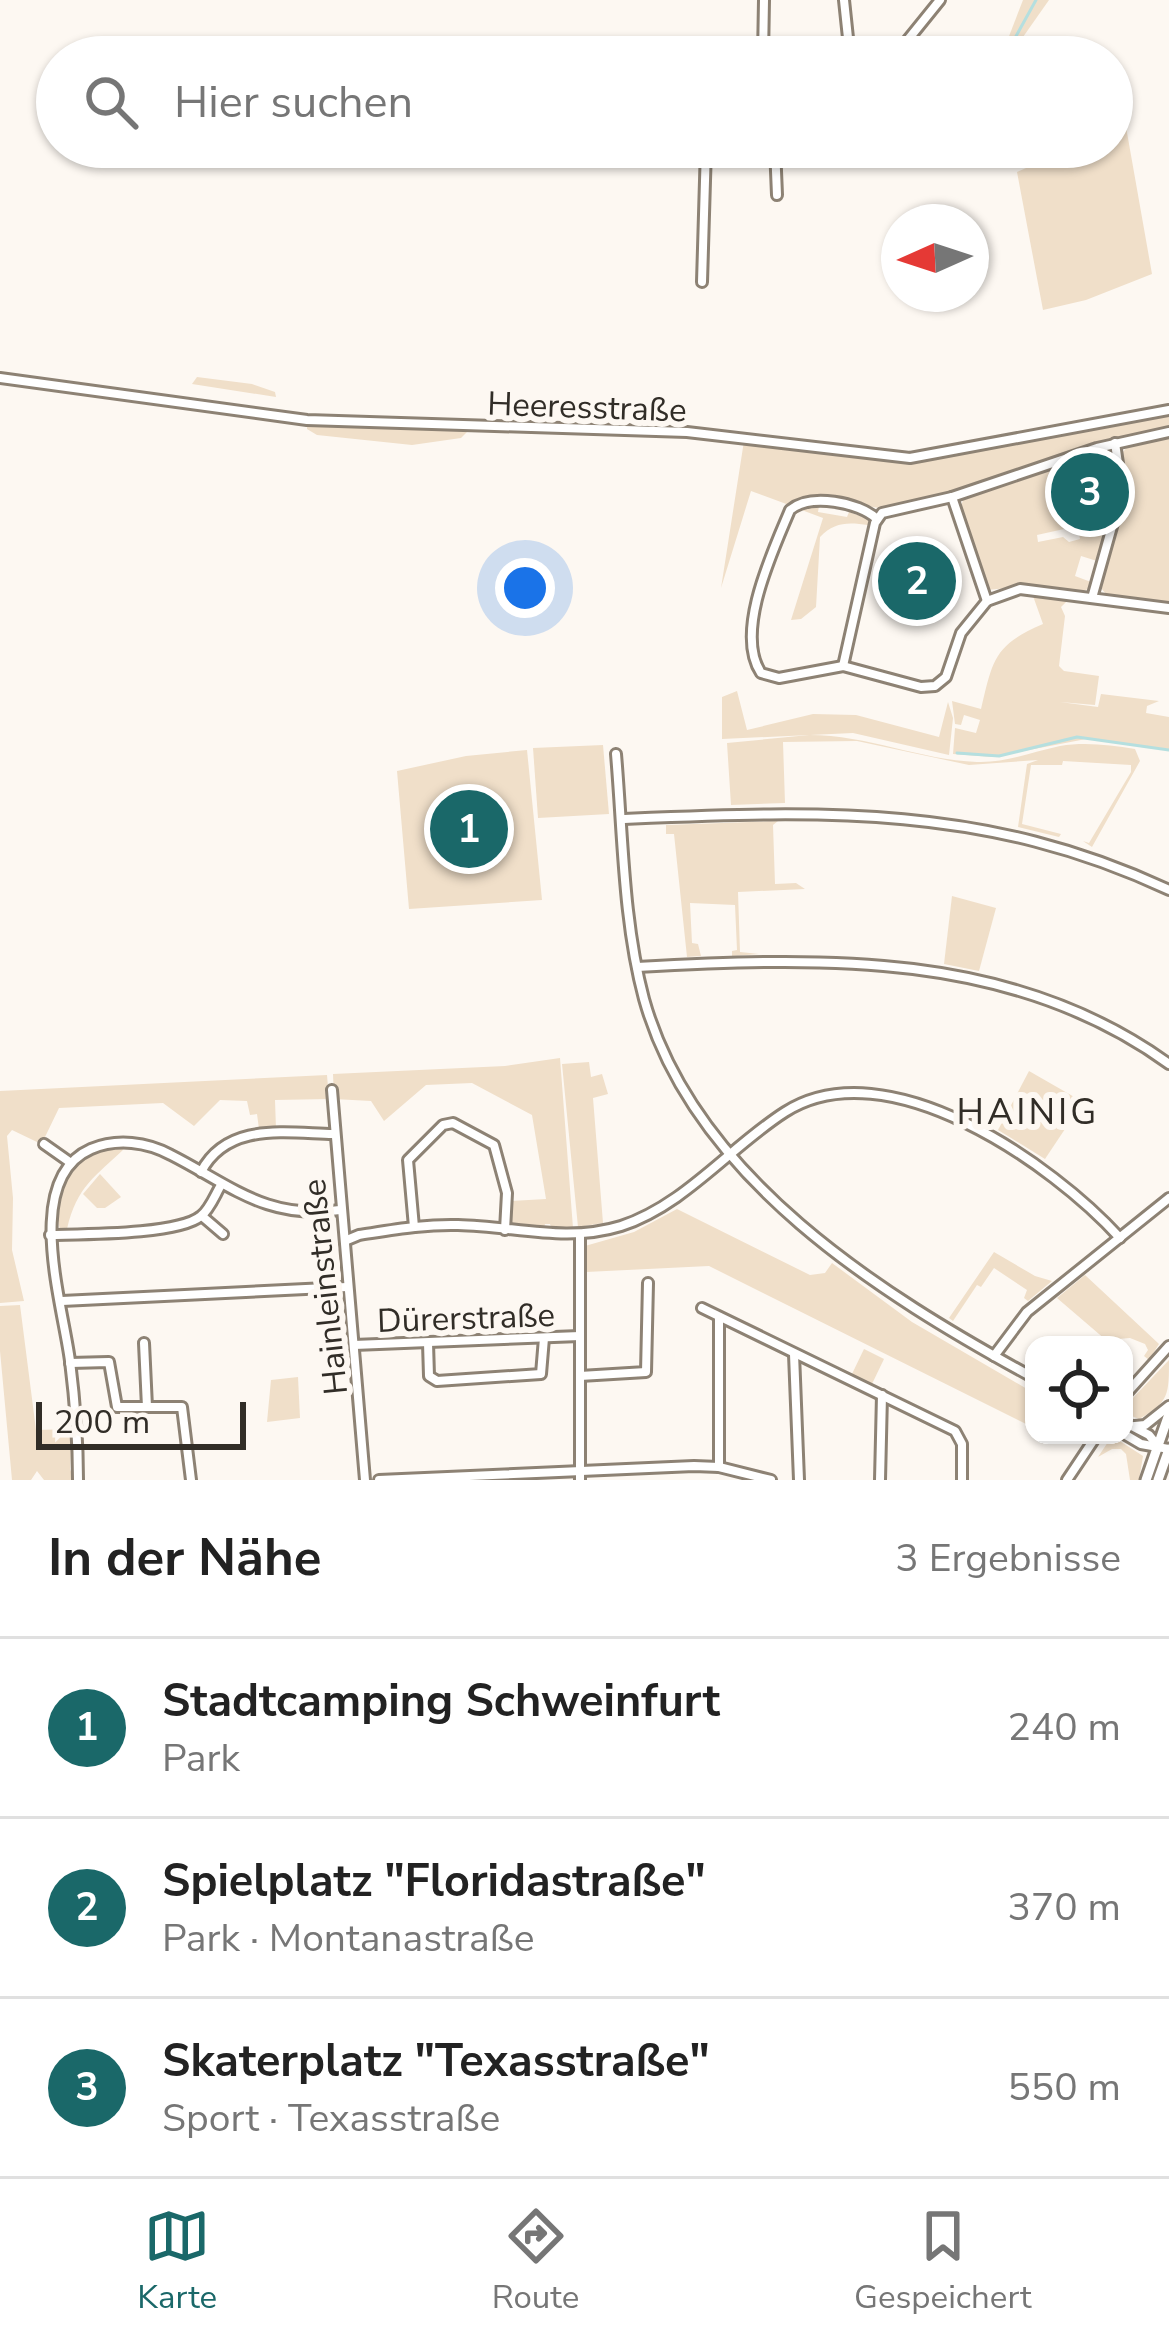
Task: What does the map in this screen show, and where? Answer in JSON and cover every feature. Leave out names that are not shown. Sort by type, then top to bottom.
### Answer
[{"type":"main road","points":[[1159,1480],[1166,1411]]},
{"type":"main road","points":[[1146,1480],[1164,1447]]},
{"type":"street","points":[[763,36],[764,0]]},
{"type":"street","points":[[844,0],[848,36]]},
{"type":"street","points":[[911,36],[940,0]]},
{"type":"street","points":[[702,283],[705,168]]},
{"type":"street","points":[[776,168],[777,195]]},
{"type":"street","name":"Heeresstraße","points":[[0,378],[307,420],[687,432],[910,458],[1169,410]]},
{"type":"street","points":[[843,666],[876,521],[886,512],[952,497],[1115,443],[1169,432]]},
{"type":"street","points":[[1091,598],[1122,491],[1115,443]]},
{"type":"street","points":[[952,497],[987,601]]},
{"type":"street","points":[[876,521],[867,510],[813,500],[790,510],[754,609],[754,661],[766,677],[843,666],[921,687],[940,684],[961,633],[987,601],[1028,589],[1169,608]]},
{"type":"street","points":[[616,754],[637,967],[669,1067],[699,1119],[757,1184],[852,1264],[1025,1373]]},
{"type":"street","points":[[621,819],[799,812],[944,821],[1069,850],[1169,890]]},
{"type":"street","points":[[637,967],[812,960],[917,968],[1054,1004],[1113,1029],[1169,1064]]},
{"type":"street","name":"Hainleinstraße","points":[[332,1090],[365,1480]]},
{"type":"street","points":[[347,1240],[413,1227],[458,1225],[580,1234],[642,1217],[731,1156],[777,1117],[807,1101],[839,1094],[878,1096],[946,1115],[1007,1143],[1064,1181],[1120,1238]]},
{"type":"street","points":[[413,1227],[408,1160],[442,1125],[453,1123],[494,1145],[507,1193],[505,1230]]},
{"type":"street","points":[[201,1172],[211,1153],[244,1136],[333,1134]]},
{"type":"street","points":[[78,1480],[70,1364],[50,1234],[60,1181],[70,1163],[99,1145],[129,1142],[162,1150],[250,1201],[287,1211],[340,1210]]},
{"type":"street","points":[[44,1144],[70,1163]]},
{"type":"street","points":[[50,1234],[130,1232],[177,1225],[202,1216],[221,1184]]},
{"type":"street","points":[[994,1356],[1028,1312],[1169,1198]]},
{"type":"street","points":[[202,1216],[223,1234]]},
{"type":"street","points":[[580,1234],[580,1475]]},
{"type":"street","points":[[580,1376],[646,1372],[648,1283]]},
{"type":"street","points":[[62,1301],[347,1287]]},
{"type":"street","points":[[702,1308],[960,1436],[962,1480]]},
{"type":"street","points":[[719,1317],[719,1467]]},
{"type":"street","name":"Dürerstraße","points":[[353,1345],[580,1336]]},
{"type":"street","points":[[428,1343],[429,1376],[437,1381],[541,1374],[544,1338]]},
{"type":"street","points":[[144,1343],[147,1407]]},
{"type":"street","points":[[1133,1386],[1169,1346]]},
{"type":"street","points":[[794,1354],[799,1480]]},
{"type":"street","points":[[70,1364],[109,1362],[114,1405],[127,1409],[182,1407],[191,1480]]},
{"type":"street","points":[[880,1480],[882,1395]]},
{"type":"street","points":[[1133,1424],[1145,1425],[1166,1411]]},
{"type":"street","points":[[1133,1427],[1164,1447]]},
{"type":"street","points":[[1133,1439],[1164,1447]]},
{"type":"street","points":[[1067,1480],[1091,1444]]},
{"type":"street","points":[[672,1480],[673,1467]]},
{"type":"street","points":[[379,1480],[719,1467],[771,1480]]},
{"type":"shaded area","points":[[1023,0],[1049,0],[1024,36],[1009,36]]},
{"type":"shaded area","points":[[1133,167],[1152,274],[1086,300],[1043,310],[1017,172]]},
{"type":"shaded area","points":[[197,377],[252,384],[275,392],[276,397],[192,384]]},
{"type":"shaded area","points":[[1169,413],[1169,428],[1098,443],[946,494],[879,508],[814,497],[789,505],[751,491],[721,588],[744,441],[924,461]]},
{"type":"shaded area","points":[[307,422],[471,428],[461,438],[412,445],[317,435],[307,429]]},
{"type":"shaded area","points":[[1169,437],[1169,603],[1106,594],[1101,579],[1126,490],[1122,453],[1129,445]]},
{"type":"shaded area","points":[[1105,451],[1115,463],[1117,490],[1097,561],[1081,556],[1075,576],[1091,582],[1088,589],[987,590],[960,510],[963,500],[1059,466],[1065,487],[1058,490],[1062,510],[1080,507],[1078,487],[1070,486],[1069,478],[1080,479],[1068,475],[1065,463]],"holes":[[[1068,511],[1075,512],[1080,539],[1038,542],[1037,535],[1064,529],[1060,519]]]},
{"type":"shaded area","points":[[819,506],[818,512],[847,517],[849,512],[869,519],[868,525],[842,524],[820,537],[816,607],[801,619],[791,620],[823,518],[799,509]]},
{"type":"shaded area","points":[[923,555],[926,575],[940,597],[912,619],[918,605],[904,586],[903,576]]},
{"type":"shaded area","points":[[1033,596],[1067,601],[1061,607],[1065,616],[1059,666],[1064,671],[1099,676],[1095,705],[1060,702],[1098,707],[1101,694],[1159,701],[1147,706],[1146,713],[1169,717],[1169,749],[1086,739],[992,757],[953,754],[955,728],[976,733],[980,720],[964,715],[961,725],[955,724],[952,701],[981,709],[998,656],[1014,639],[1043,624]]},
{"type":"shaded area","points":[[737,691],[747,730],[813,714],[856,715],[939,737],[948,702],[953,718],[949,755],[853,733],[722,739],[722,697]]},
{"type":"shaded area","points":[[809,735],[852,739],[977,762],[1088,744],[1135,749],[1140,761],[1092,847],[1083,841],[1089,843],[1131,765],[1063,761],[1062,765],[1031,765],[1022,824],[1061,834],[1059,837],[1018,827],[1027,764],[1038,760],[969,765],[857,741],[783,742],[785,803],[731,805],[727,743]]},
{"type":"shaded area","points":[[603,745],[609,814],[538,818],[533,748]]},
{"type":"shaded area","points":[[527,750],[542,900],[409,909],[397,771],[466,756]]},
{"type":"shaded area","points":[[778,821],[773,825],[775,884],[796,883],[805,889],[738,892],[740,952],[759,954],[732,956],[737,950],[735,905],[690,903],[692,943],[698,944],[701,956],[687,957],[674,834],[666,834],[666,825]]},
{"type":"shaded area","points":[[952,896],[996,908],[979,971],[944,964]]},
{"type":"shaded area","points":[[560,1058],[573,1228],[552,1230],[545,1224],[543,1230],[511,1224],[511,1201],[546,1199],[532,1115],[472,1083],[426,1085],[384,1121],[371,1101],[334,1099],[333,1074],[505,1066]]},
{"type":"shaded area","points":[[589,1062],[591,1077],[602,1074],[608,1094],[593,1098],[603,1223],[578,1227],[562,1064]]},
{"type":"shaded area","points":[[1029,1071],[1083,1102],[1045,1159],[998,1130]]},
{"type":"shaded area","points":[[327,1075],[329,1099],[275,1100],[276,1129],[259,1129],[257,1114],[250,1115],[247,1101],[220,1100],[194,1126],[163,1103],[59,1108],[45,1137],[37,1142],[12,1130],[7,1136],[12,1250],[24,1301],[0,1303],[0,1091]]},
{"type":"shaded area","points":[[110,1146],[125,1148],[88,1183],[67,1229],[61,1232],[58,1203],[67,1178],[85,1159]]},
{"type":"shaded area","points":[[100,1174],[121,1197],[105,1208],[97,1208],[83,1194]]},
{"type":"shaded area","points":[[677,1209],[810,1275],[825,1273],[832,1263],[912,1322],[1025,1388],[1025,1424],[709,1266],[586,1272],[585,1246],[634,1232]]},
{"type":"shaded area","points":[[994,1252],[1052,1281],[1028,1301],[1024,1298],[1027,1290],[994,1268],[953,1321],[949,1318]]},
{"type":"shaded area","points":[[1085,1275],[1159,1344],[1149,1360],[1144,1356],[1145,1344],[1133,1336],[1101,1336],[1057,1298]]},
{"type":"shaded area","points":[[20,1305],[36,1430],[72,1429],[74,1480],[44,1480],[37,1471],[31,1480],[12,1480],[0,1306]]},
{"type":"shaded area","points":[[864,1349],[884,1359],[871,1386],[851,1376]]},
{"type":"shaded area","points":[[1169,1360],[1162,1402],[1139,1419],[1133,1417],[1133,1398]]},
{"type":"shaded area","points":[[298,1377],[300,1418],[267,1422],[271,1380]]},
{"type":"shaded area","points":[[1107,1444],[1124,1444],[1143,1456],[1139,1480],[1130,1480],[1121,1449],[1098,1457]]},
{"type":"waterway","points":[[1016,36],[1036,0]]},
{"type":"waterway","points":[[957,753],[999,756],[1077,737],[1169,750]]},
{"type":"place","name":"Skaterplatz \"Texasstraße\"","points":[[1090,492]]},
{"type":"place","name":"Spielplatz \"Floridastraße\"","points":[[917,581]]},
{"type":"place","name":"Stadtcamping Schweinfurt","points":[[469,829]]},
{"type":"district","name":"HAINIG","points":[[1028,1111]]}]
